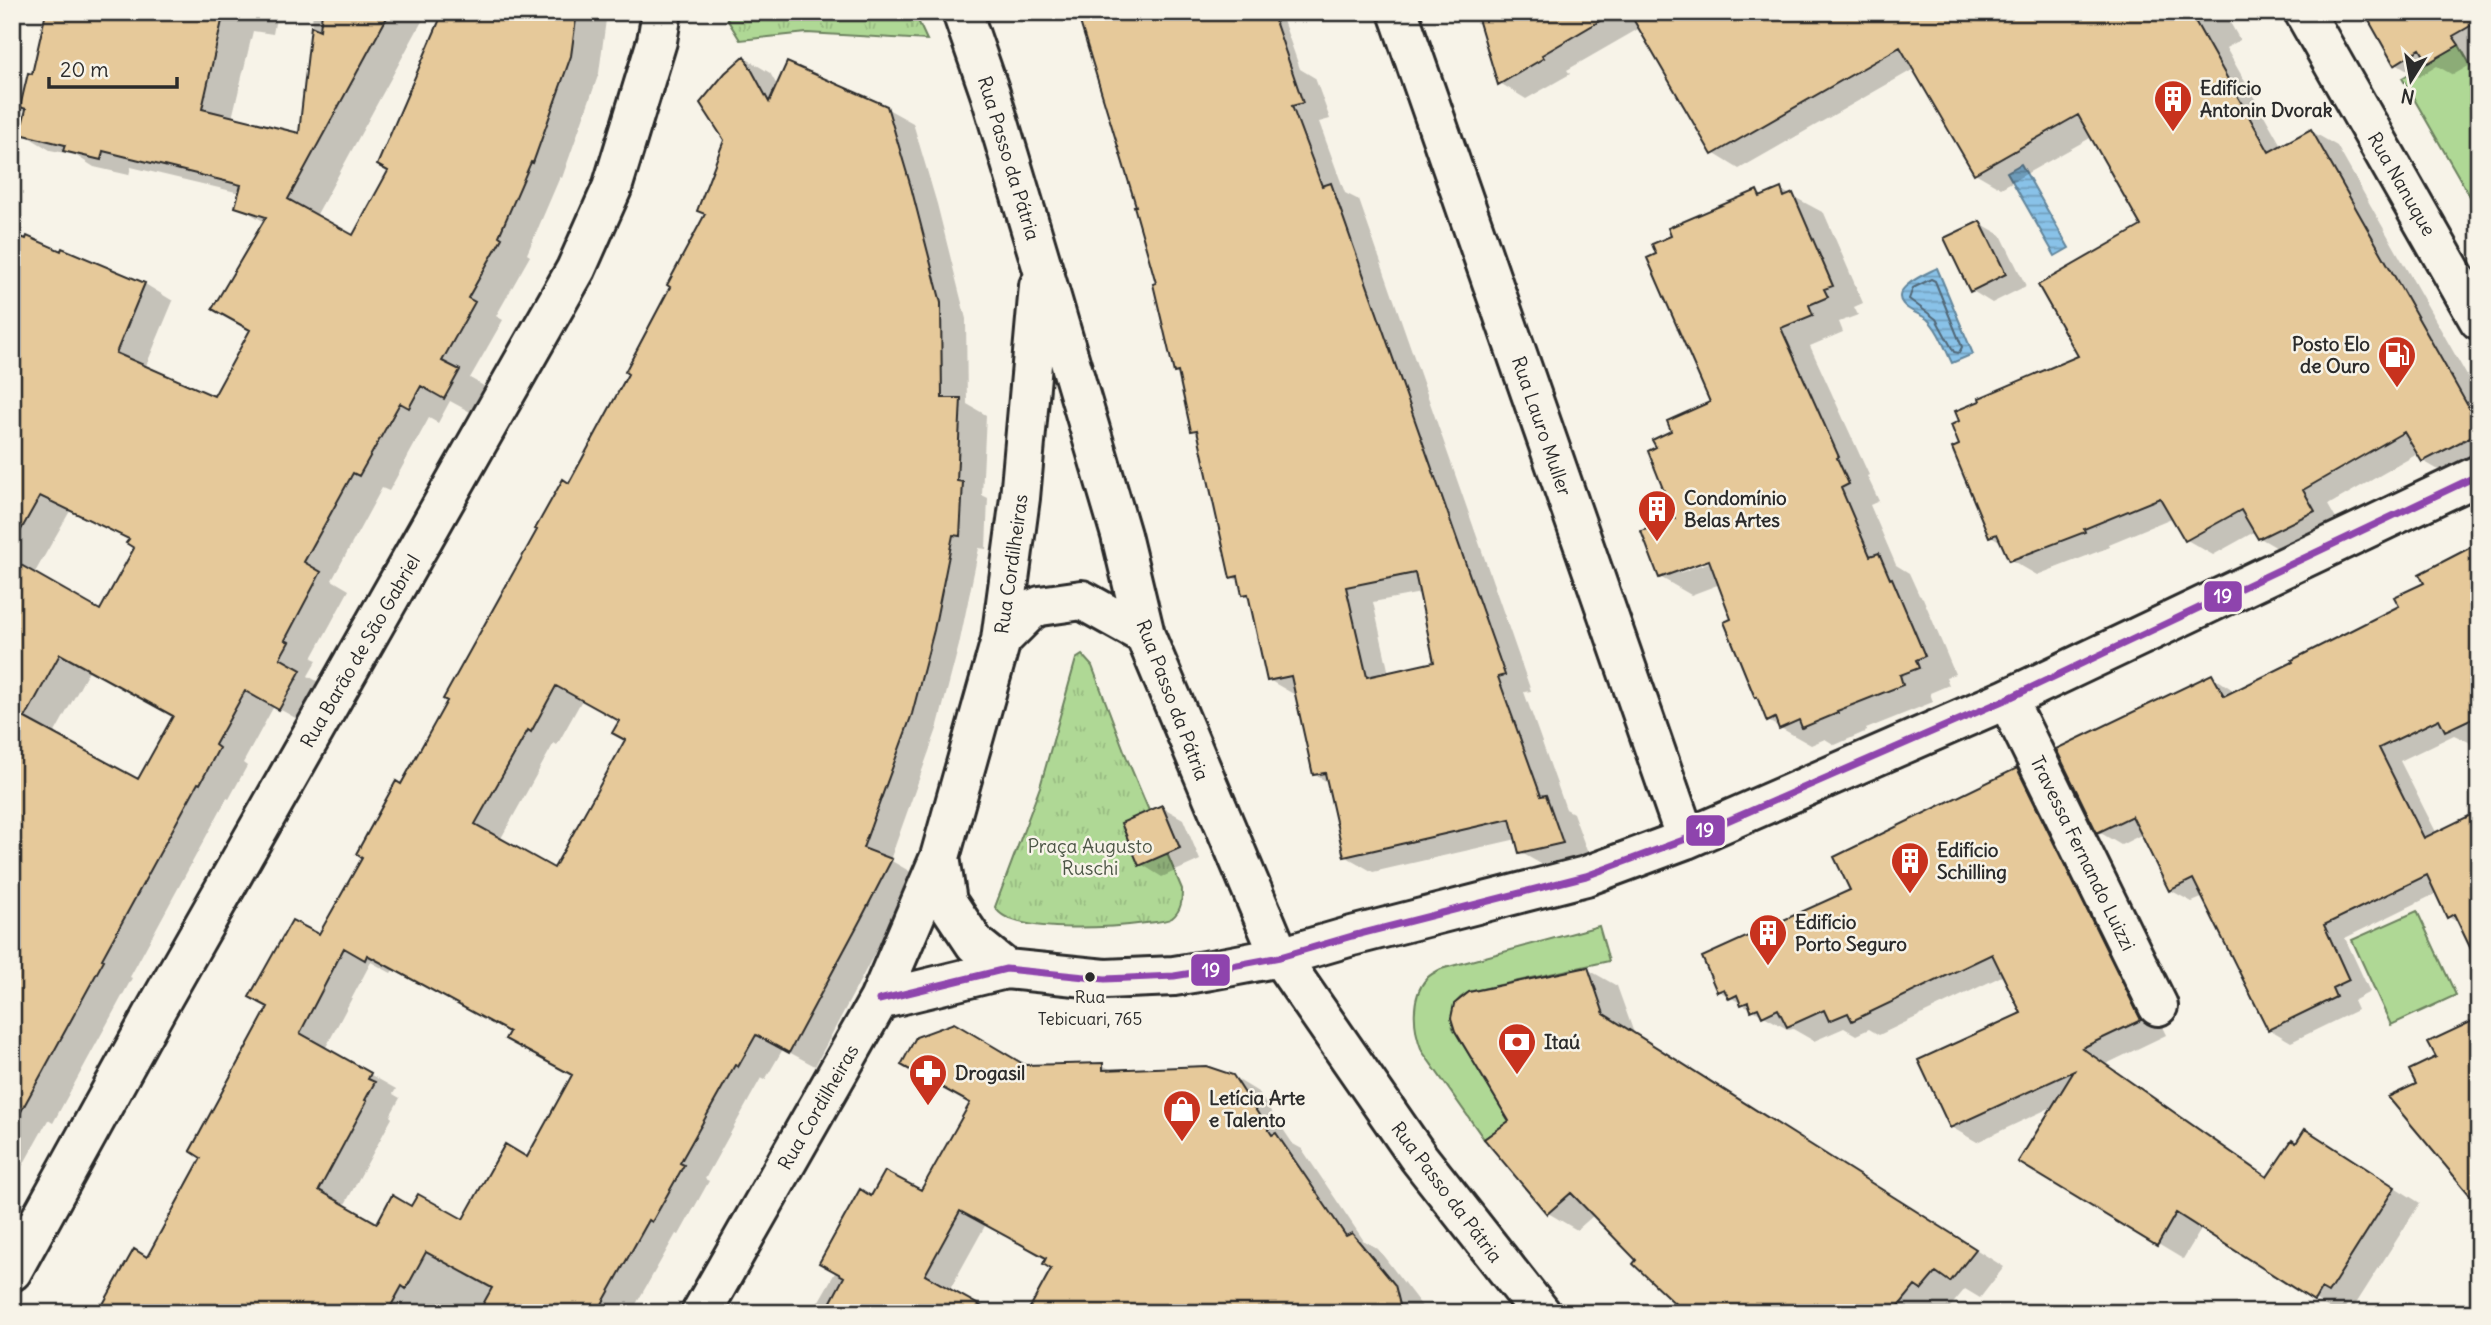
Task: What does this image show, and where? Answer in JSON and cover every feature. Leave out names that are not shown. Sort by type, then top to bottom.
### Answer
[{"type":"street","name":"Rua Barão de São Gabriel","points":[[12,1271],[158,1006],[576,269],[612,188],[657,41],[662,12]]},
{"type":"street","name":"Rua Passo da Pátria","points":[[962,12],[990,93],[1121,536],[1144,635],[1280,957],[1419,1158],[1529,1309]]},
{"type":"street","name":"Rua Lauro Muller","points":[[1398,12],[1686,839]]},
{"type":"street","name":"Rua Nanuque","points":[[2304,12],[2479,320]]},
{"type":"street","name":"Rua Cordilheiras","points":[[701,1313],[879,1000],[940,857],[1001,640],[1020,498],[1041,263]]},
{"type":"street","points":[[879,1000],[1006,969],[1105,979],[1211,971],[1280,957],[1586,876],[1686,839],[2007,699],[2479,475]]},
{"type":"street","points":[[1001,640],[1031,610],[1040,606],[1082,600],[1144,635]]},
{"type":"street","name":"Travessa Fernando Luizzi","points":[[2007,699],[2158,1006]]},
{"type":"street","name":"Rua Cordilheiras","points":[[940,857],[947,902],[975,944],[1006,969]]},
{"type":"green space","points":[[729,12],[914,12],[927,40],[807,33],[740,40],[727,19]]},
{"type":"green space","points":[[2459,45],[2479,80],[2479,212],[2402,78]]},
{"type":"green space","name":"Praça Augusto Ruschi","points":[[1082,655],[1092,666],[1128,761],[1182,889],[1180,908],[1172,918],[1166,920],[1132,925],[1041,926],[1005,916],[995,907],[1040,787],[1076,659]]},
{"type":"green space","points":[[2417,911],[2456,995],[2391,1025],[2352,940]]},
{"type":"green space","points":[[1599,926],[1609,961],[1473,991],[1458,1000],[1455,1005],[1452,1015],[1453,1028],[1509,1121],[1484,1139],[1422,1051],[1415,1013],[1422,986],[1428,977],[1441,969]]},
{"type":"water","points":[[2021,164],[2069,248],[2055,256],[2007,172]]},
{"type":"water","points":[[1937,268],[1973,354],[1952,363],[1931,323],[1911,311],[1900,298],[1901,292],[1911,282]]},
{"type":"building","points":[[46,12],[224,12],[202,109],[299,133],[311,26],[320,30],[322,12],[390,12],[288,199],[353,235],[388,171],[377,165],[443,12],[577,12],[571,56],[533,163],[531,162],[499,236],[502,238],[468,298],[475,302],[442,361],[460,370],[444,399],[421,386],[409,408],[400,403],[359,476],[353,473],[304,562],[321,572],[285,640],[289,642],[280,658],[301,670],[279,710],[245,691],[215,745],[219,748],[200,784],[198,783],[12,1128],[12,560],[100,610],[134,548],[126,543],[129,539],[40,496],[12,546],[12,234],[26,239],[27,236],[61,251],[62,248],[145,283],[116,353],[214,396],[250,330],[212,309],[266,217],[235,207],[241,185],[103,151],[101,160],[63,151],[65,145],[20,134],[26,109],[20,107],[28,73],[32,74]],"holes":[[[60,654],[173,716],[138,779],[25,718]]]},
{"type":"building","points":[[1077,12],[1272,12],[1303,103],[1292,106],[1322,186],[1331,183],[1505,675],[1498,677],[1541,796],[1546,795],[1563,843],[1519,853],[1510,819],[1344,857],[1325,773],[1313,775],[1291,676],[1267,681],[1248,594],[1242,595],[1238,576],[1230,578],[1197,430],[1191,431],[1178,372],[1174,373],[1153,284],[1156,283],[1136,206]],"holes":[[[1415,573],[1434,662],[1367,677],[1346,587]]]},
{"type":"building","points":[[1476,12],[1615,12],[1542,55],[1544,58],[1498,85]]},
{"type":"building","points":[[1629,12],[2190,12],[2269,152],[2311,129],[2477,422],[2472,436],[2422,462],[2404,432],[2303,490],[2315,511],[2258,539],[2241,510],[2185,541],[2160,498],[2084,529],[2085,532],[2009,561],[1997,534],[1989,537],[1952,448],[1959,445],[1951,425],[1959,421],[1955,411],[2078,356],[2038,285],[2141,226],[2078,115],[1974,174],[1900,47],[1712,155]]},
{"type":"building","points":[[2364,12],[2479,12],[2479,21],[2453,36],[2459,45],[2428,63],[2420,49],[2394,65]]},
{"type":"building","points":[[744,56],[769,102],[787,62],[887,106],[941,303],[942,398],[961,398],[957,481],[963,482],[960,536],[953,535],[934,630],[912,714],[863,848],[892,859],[789,1053],[756,1035],[738,1067],[735,1065],[680,1163],[684,1165],[652,1222],[649,1220],[597,1313],[478,1313],[492,1288],[426,1252],[406,1289],[402,1286],[387,1313],[98,1313],[134,1249],[147,1257],[201,1158],[190,1151],[268,1007],[249,997],[292,920],[319,934],[362,858],[356,854],[396,781],[401,784],[447,701],[443,699],[537,530],[535,529],[563,479],[569,483],[628,374],[625,372],[705,214],[697,211],[724,140],[700,103],[725,73]],"holes":[[[556,686],[619,721],[612,733],[625,740],[554,868],[475,824]],[[344,948],[365,960],[367,955],[509,1032],[505,1039],[572,1075],[527,1157],[505,1144],[463,1219],[418,1194],[411,1206],[392,1195],[377,1223],[319,1190],[375,1082],[368,1079],[371,1073],[300,1033]]]},
{"type":"building","points":[[1781,188],[1784,197],[1793,193],[1833,286],[1824,289],[1828,297],[1809,305],[1813,315],[1781,328],[1839,457],[1837,458],[1849,484],[1841,488],[1870,556],[1879,553],[1925,656],[1916,660],[1919,668],[1900,675],[1903,685],[1802,728],[1799,720],[1779,729],[1775,718],[1767,722],[1757,697],[1755,698],[1724,622],[1731,619],[1709,560],[1659,578],[1641,531],[1675,519],[1648,451],[1656,447],[1652,440],[1671,431],[1667,421],[1710,402],[1647,258],[1656,254],[1652,244],[1671,236],[1668,228],[1757,190],[1760,197]]},
{"type":"building","points":[[1980,221],[2006,274],[1970,292],[1944,238]]},
{"type":"building","points":[[2479,543],[2479,715],[2445,731],[2439,719],[2379,748],[2424,838],[2479,811],[2479,966],[2454,914],[2447,918],[2427,875],[2324,925],[2349,980],[2332,988],[2336,997],[2268,1030],[2193,879],[2169,891],[2132,816],[2097,833],[2056,749],[2212,674],[2224,696],[2399,606],[2394,597],[2424,583],[2419,574]]},
{"type":"building","points":[[2017,768],[2141,1020],[2082,1048],[2267,1177],[2292,1140],[2296,1143],[2305,1129],[2395,1187],[2328,1293],[2321,1289],[2314,1301],[2176,1213],[2157,1246],[2018,1162],[2074,1071],[1950,1128],[1918,1060],[2021,1013],[1992,954],[1852,1021],[1848,1013],[1829,1021],[1824,1010],[1787,1027],[1778,1009],[1762,1017],[1758,1008],[1751,1011],[1748,1002],[1741,1005],[1737,995],[1729,999],[1724,989],[1717,992],[1702,957],[1850,890],[1834,857]]},
{"type":"building","points":[[1162,805],[1180,848],[1139,866],[1121,823]]},
{"type":"building","points":[[1588,967],[1604,1014],[1976,1249],[1950,1282],[1936,1272],[1921,1290],[1915,1286],[1893,1313],[1685,1313],[1633,1264],[1636,1260],[1571,1193],[1547,1214],[1484,1139],[1509,1121],[1455,1031],[1451,1018],[1454,1004],[1469,992]]},
{"type":"building","points":[[2479,1018],[2479,1206],[2388,1097],[2416,1084],[2409,1070],[2436,1057],[2428,1042]]},
{"type":"building","points":[[954,1023],[1025,1065],[1103,1063],[1103,1070],[1206,1066],[1233,1075],[1272,1135],[1276,1133],[1346,1236],[1352,1233],[1395,1285],[1402,1313],[1027,1313],[1051,1269],[1043,1264],[1046,1258],[960,1211],[925,1275],[993,1313],[825,1313],[844,1277],[819,1263],[860,1189],[871,1196],[885,1171],[921,1190],[970,1103],[901,1065],[916,1037]]},
{"type":"transit line","name":"19","points":[[879,1000],[1006,969],[1105,979],[1174,976],[1211,970],[1280,957],[1586,876],[1686,839],[2007,699],[2479,475]]},
{"type":"place","name":"Edifício Antonin Dvorak","points":[[2173,133]]},
{"type":"place","name":"Posto Elo de Ouro","points":[[2397,389]]},
{"type":"place","name":"Condomínio Belas Artes","points":[[1657,543]]},
{"type":"place","name":"Edifício Schilling","points":[[1910,895]]},
{"type":"place","name":"Edifício Porto Seguro","points":[[1768,967]]},
{"type":"place","name":"Rua Tebicuari, 765","points":[[1090,977]]},
{"type":"place","name":"Itaú","points":[[1517,1076]]},
{"type":"place","name":"Drogasil","points":[[928,1107]]},
{"type":"place","name":"Letícia Arte e Talento","points":[[1182,1143]]}]
